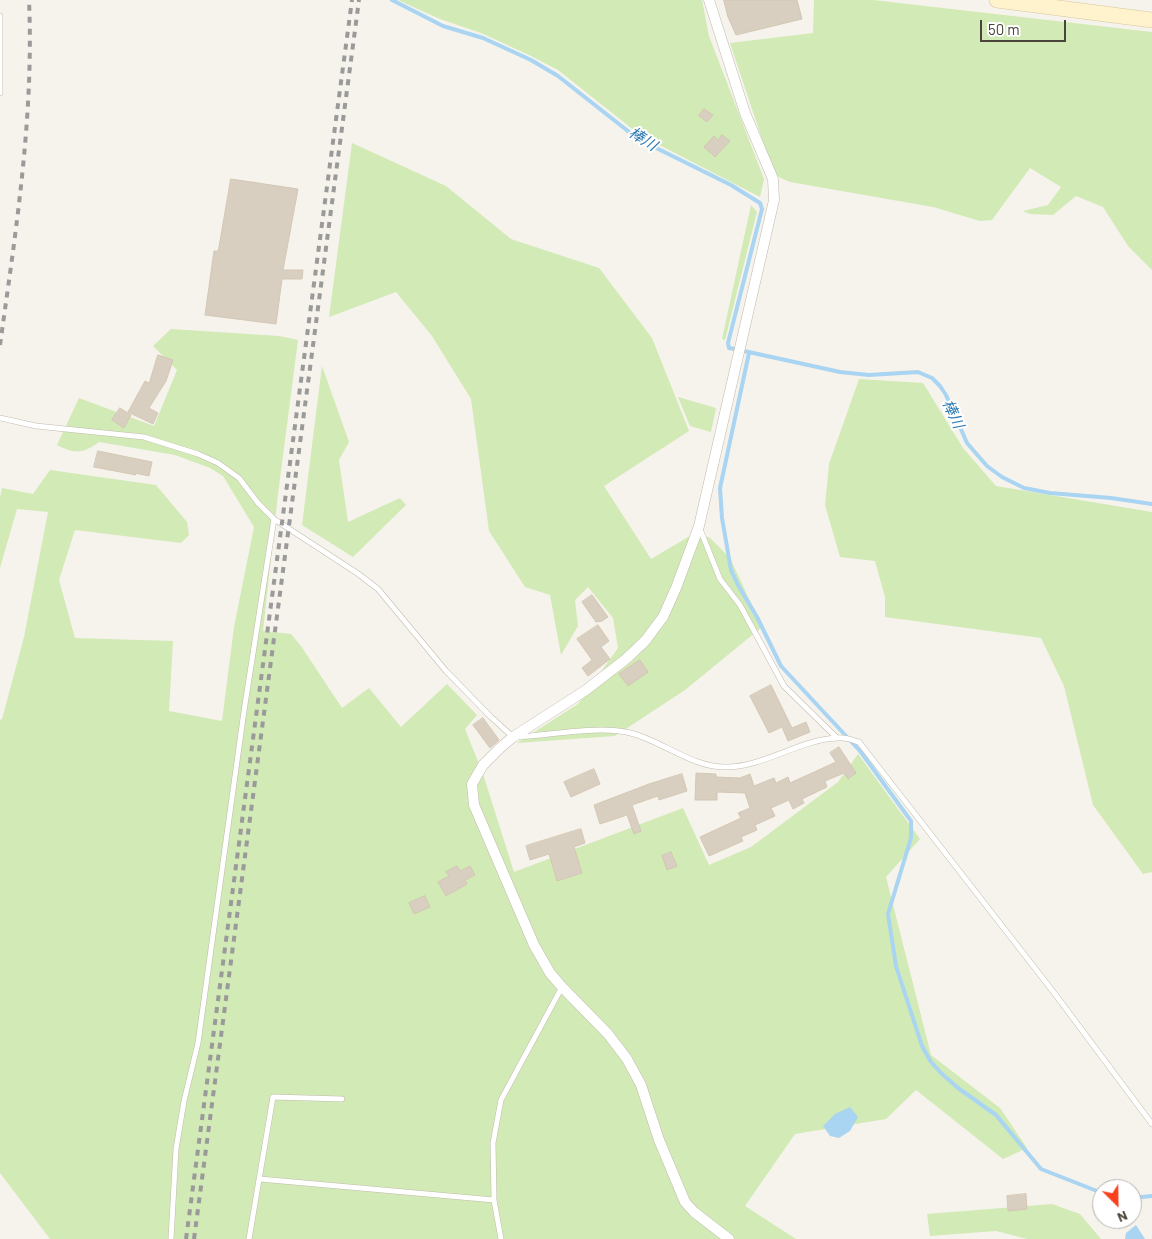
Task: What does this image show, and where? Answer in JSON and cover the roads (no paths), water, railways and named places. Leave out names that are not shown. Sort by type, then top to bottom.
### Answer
[{"type":"street","points":[[709,0],[745,113],[773,179],[774,194],[699,526],[663,617],[645,641],[626,659],[586,690],[513,737],[483,765],[472,784],[474,806],[534,945],[550,973],[608,1034],[627,1059],[641,1085],[659,1140],[686,1202],[694,1212],[729,1239]]},
{"type":"street","points":[[997,0],[1152,20]]},
{"type":"lane","points":[[0,16],[0,93]]},
{"type":"lane","points":[[0,418],[44,427],[144,437],[198,454],[218,463],[239,478],[258,503],[274,519],[357,573],[378,590],[446,671],[513,737],[540,737],[586,731],[620,731],[644,736],[709,766],[727,768],[748,764],[823,740],[837,738],[859,742],[1152,1124]]},
{"type":"lane","points":[[170,1239],[176,1149],[199,1034],[244,711],[274,519]]},
{"type":"lane","points":[[699,526],[720,579],[740,605],[784,686],[837,738]]},
{"type":"lane","points":[[501,1239],[494,1200],[493,1143],[501,1100],[562,987]]},
{"type":"lane","points":[[249,1239],[273,1097],[342,1099]]},
{"type":"lane","points":[[260,1179],[494,1200]]},
{"type":"water","points":[[850,1107],[858,1117],[850,1131],[839,1138],[830,1136],[823,1126],[835,1114]]},
{"type":"water","points":[[1131,1229],[1139,1229],[1145,1239],[1125,1239],[1126,1233]]},
{"type":"waterway","name":"棒川","points":[[392,0],[443,26],[483,38],[531,60],[558,76],[638,139],[731,185],[760,203],[762,209],[728,343],[729,348],[735,349]]},
{"type":"waterway","name":"棒川","points":[[744,351],[840,372],[869,375],[918,372],[932,378],[940,386],[946,395],[967,443],[987,466],[1002,477],[1024,488],[1050,493],[1111,498],[1152,504]]},
{"type":"waterway","points":[[749,353],[720,488],[722,518],[731,570],[781,666],[860,751],[911,821],[911,838],[888,914],[896,966],[922,1046],[931,1062],[941,1073],[958,1088],[996,1115],[1041,1169],[1092,1189]]},
{"type":"waterway","points":[[1142,1197],[1152,1196]]},
{"type":"railway","points":[[0,345],[18,216],[26,130],[29,87],[29,0]]},
{"type":"railway","points":[[186,1239],[352,0]]},
{"type":"railway","points":[[194,1239],[359,0]]}]
